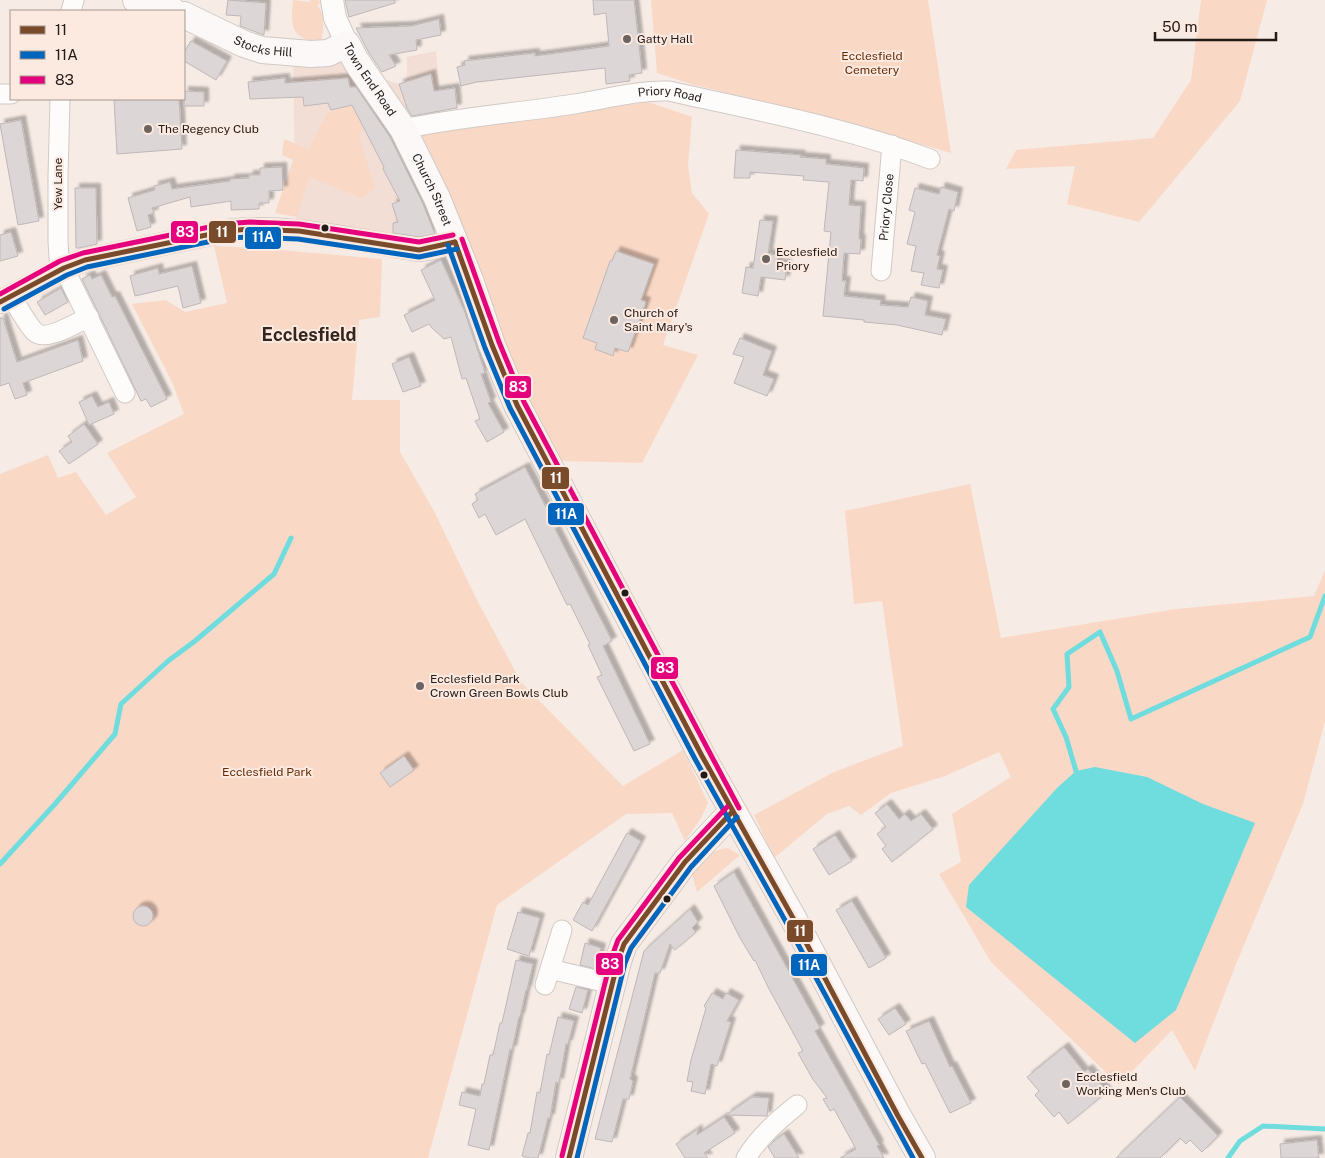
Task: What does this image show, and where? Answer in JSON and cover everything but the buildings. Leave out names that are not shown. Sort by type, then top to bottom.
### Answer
[{"type":"main road","points":[[136,0],[170,10]]},
{"type":"main road","name":"Stocks Hill","points":[[185,15],[244,44],[262,50],[311,54],[328,52],[347,44]]},
{"type":"main road","name":"Town End Road","points":[[347,44],[356,61],[403,129]]},
{"type":"main road","name":"Church Street","points":[[403,129],[437,198],[492,345],[517,405],[732,812],[793,918],[922,1158]]},
{"type":"main road","points":[[570,1158],[612,984],[624,944],[685,862],[732,812]]},
{"type":"street","name":"Town End Road","points":[[332,0],[335,18],[347,44]]},
{"type":"street","name":"Priory Road","points":[[403,129],[435,122],[573,104],[623,95],[669,91],[808,122],[892,145],[930,159]]},
{"type":"street","name":"Yew Lane","points":[[60,100],[58,136],[59,271],[88,317],[125,393]]},
{"type":"street","name":"Priory Close","points":[[881,271],[892,145]]},
{"type":"street","points":[[88,317],[50,335],[41,336],[34,332],[6,299],[59,271],[85,260],[247,228],[296,231],[419,250],[455,242]]},
{"type":"street","points":[[562,930],[548,977],[612,984]]},
{"type":"street","points":[[746,1158],[756,1142],[779,1119],[798,1105]]},
{"type":"shaded area","points":[[436,51],[439,88],[446,131],[423,134],[463,242],[296,231],[293,54],[328,53],[364,73],[399,84],[407,81],[407,57]]},
{"type":"green space","points":[[293,0],[310,2],[310,0],[319,0],[320,4],[317,5],[322,13],[323,21],[322,39],[316,42],[307,40],[296,32],[292,22]]},
{"type":"green space","name":"Ecclesfield Cemetery","points":[[651,0],[928,0],[951,153],[849,123],[691,84],[657,73]]},
{"type":"green space","points":[[1201,0],[1267,0],[1240,101],[1139,222],[1067,204],[1075,166],[1006,169],[1016,150],[1153,138],[1191,80]]},
{"type":"green space","points":[[648,102],[692,117],[688,166],[692,193],[709,214],[663,345],[698,355],[642,463],[560,461],[515,382],[422,135]]},
{"type":"green space","points":[[352,105],[364,130],[358,134],[375,188],[362,198],[309,177],[297,217],[275,213],[293,160],[282,155],[284,139],[309,149],[327,113]]},
{"type":"green space","name":"Ecclesfield Park","points":[[214,246],[382,259],[380,317],[359,320],[352,400],[400,400],[400,452],[434,511],[477,600],[521,682],[623,786],[683,750],[708,803],[701,818],[685,841],[672,813],[626,814],[497,905],[428,1158],[0,1158],[0,474],[48,455],[58,478],[76,472],[106,515],[136,497],[107,453],[184,414],[172,382],[132,304],[166,300],[185,312],[227,303]]},
{"type":"green space","points":[[970,484],[1001,638],[1176,609],[1314,596],[1325,570],[1325,721],[1303,804],[1234,969],[1195,1071],[1172,1030],[1119,1085],[991,962],[939,874],[961,862],[952,814],[1011,777],[999,752],[945,776],[891,793],[861,815],[849,806],[827,814],[774,858],[754,815],[834,772],[903,746],[882,601],[854,604],[845,511]]},
{"type":"green space","points":[[728,848],[740,855],[697,892],[692,874],[711,853]]},
{"type":"water","points":[[1095,767],[1147,777],[1203,804],[1255,823],[1176,1010],[1135,1043],[966,907],[969,885],[1057,788],[1076,771]]},
{"type":"waterway","points":[[0,864],[115,734],[121,704],[168,661],[195,641],[274,574],[291,538]]},
{"type":"waterway","points":[[1076,771],[1066,737],[1053,709],[1069,687],[1067,654],[1100,632],[1117,671],[1131,719],[1310,637],[1325,596]]},
{"type":"waterway","points":[[1228,1158],[1240,1141],[1263,1126],[1325,1129]]},
{"type":"transit line","name":"83","points":[[0,294],[60,261],[83,253],[224,224],[250,222],[299,224],[419,242],[453,235]]},
{"type":"transit line","name":"11","points":[[0,302],[64,268],[85,260],[226,231],[250,229],[299,231],[419,250],[455,242]]},
{"type":"transit line","name":"11A","points":[[4,309],[67,275],[87,267],[227,238],[298,239],[419,257],[457,249]]},
{"type":"transit line","name":"83","points":[[462,239],[499,342],[524,402],[739,808]]},
{"type":"transit line","name":"11","points":[[455,242],[492,345],[517,405],[702,756],[793,918],[922,1158]]},
{"type":"transit line","name":"11A","points":[[448,245],[485,348],[510,408],[695,759],[786,922],[913,1158]]},
{"type":"transit line","name":"83","points":[[562,1156],[611,959],[618,940],[679,858],[727,807]]},
{"type":"transit line","name":"11","points":[[569,1158],[618,961],[624,944],[685,862],[732,812]]},
{"type":"transit line","name":"11A","points":[[577,1158],[625,963],[631,948],[691,867],[737,817]]},
{"type":"place","name":"Gatty Hall","points":[[627,39]]},
{"type":"place","name":"The Regency Club","points":[[148,129]]},
{"type":"place","name":"Ecclesfield Priory","points":[[766,259]]},
{"type":"place","name":"Church of Saint Mary's","points":[[614,320]]},
{"type":"place","name":"Ecclesfield Park Crown Green Bowls Club","points":[[420,686]]},
{"type":"place","name":"Ecclesfield Working Men's Club","points":[[1066,1084]]},
{"type":"district","name":"Ecclesfield","points":[[309,335]]}]
